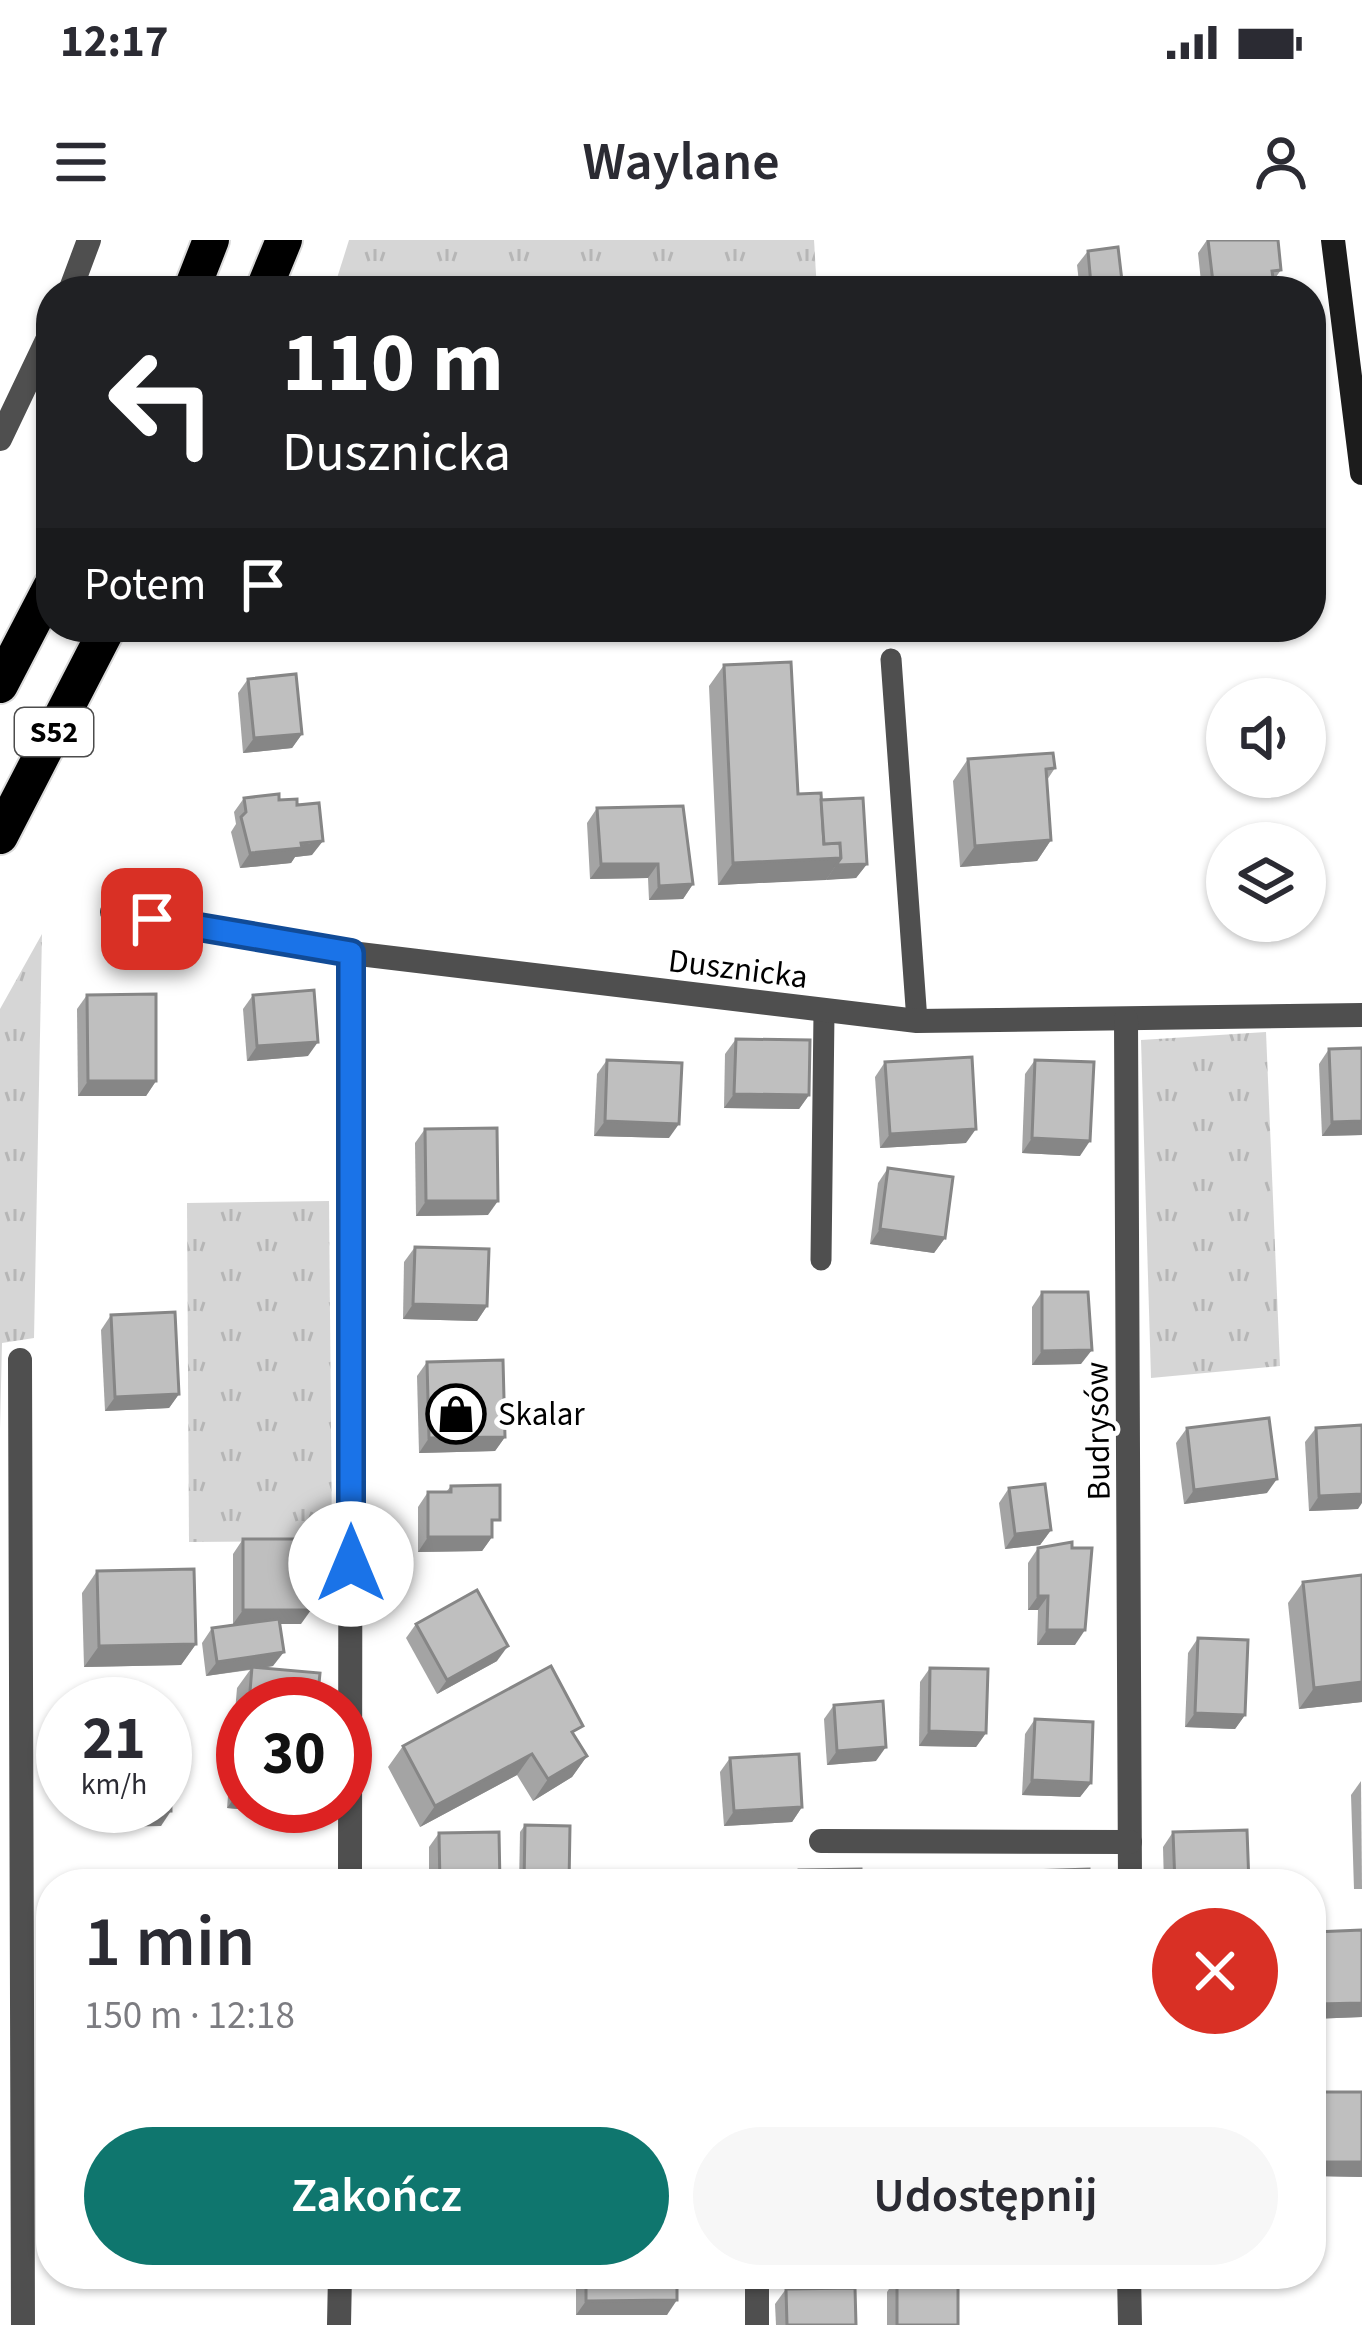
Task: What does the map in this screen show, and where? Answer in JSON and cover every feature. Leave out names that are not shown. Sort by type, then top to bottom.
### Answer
[{"type":"highway","points":[[196,276],[211,240]]},
{"type":"highway","points":[[269,276],[284,240]]},
{"type":"highway","name":"S52","points":[[0,685],[36,616]]},
{"type":"highway","name":"S52","points":[[0,836],[100,642]]},
{"type":"street","points":[[76,276],[89,240]]},
{"type":"street","points":[[1334,240],[1362,473]]},
{"type":"street","points":[[0,440],[36,364]]},
{"type":"street","name":"Dusznicka","points":[[112,912],[351,953],[917,1021],[1362,1015]]},
{"type":"street","points":[[350,1869],[351,953]]},
{"type":"street","name":"Budrysów","points":[[1126,1019],[1130,1869]]},
{"type":"street","points":[[20,1360],[10,1970],[23,2325]]},
{"type":"street","points":[[821,1841],[1130,1842]]},
{"type":"street","points":[[339,2325],[340,2289]]},
{"type":"street","points":[[757,2289],[757,2325]]},
{"type":"street","points":[[1129,2289],[1130,2325]]},
{"type":"lane","points":[[891,659],[917,1021]]},
{"type":"lane","points":[[820,1260],[824,1013]]},
{"type":"green space","points":[[349,240],[814,240],[816,276],[338,276]]},
{"type":"green space","points":[[42,934],[34,1338],[2,1343],[0,1429],[0,1009]]},
{"type":"green space","points":[[1266,1032],[1280,1366],[1151,1378],[1141,1040]]},
{"type":"green space","points":[[329,1201],[332,1541],[189,1542],[187,1203]]},
{"type":"building","points":[[1208,240],[1278,240],[1281,270],[1272,271],[1273,276],[1212,276]]},
{"type":"building","points":[[1118,247],[1121,276],[1090,276],[1088,251]]},
{"type":"building","points":[[791,662],[798,794],[821,793],[824,844],[840,843],[841,858],[733,863],[724,665]]},
{"type":"building","points":[[296,674],[302,734],[254,738],[248,679]]},
{"type":"building","points":[[1053,753],[1055,768],[1046,769],[1051,840],[975,846],[968,759]]},
{"type":"building","points":[[279,794],[279,800],[297,799],[297,805],[319,803],[323,841],[250,853],[241,817],[246,812],[244,798]]},
{"type":"building","points":[[863,798],[867,864],[836,865],[841,858],[840,843],[824,844],[821,800]]},
{"type":"building","points":[[683,806],[693,884],[659,886],[658,864],[601,864],[597,808]]},
{"type":"building","points":[[314,990],[318,1042],[257,1046],[253,995]]},
{"type":"building","points":[[156,994],[156,1081],[88,1081],[87,995]]},
{"type":"building","points":[[736,1039],[810,1040],[809,1095],[734,1094]]},
{"type":"building","points":[[1362,1048],[1362,1121],[1332,1122],[1329,1049]]},
{"type":"building","points":[[972,1057],[976,1129],[890,1134],[885,1062]]},
{"type":"building","points":[[607,1060],[682,1063],[679,1124],[605,1121]]},
{"type":"building","points":[[1035,1060],[1094,1062],[1090,1141],[1032,1138]]},
{"type":"building","points":[[497,1128],[498,1201],[426,1201],[425,1129]]},
{"type":"building","points":[[888,1168],[953,1177],[945,1238],[880,1229]]},
{"type":"building","points":[[415,1247],[489,1249],[487,1306],[413,1304]]},
{"type":"building","points":[[1042,1292],[1088,1292],[1092,1350],[1042,1351]]},
{"type":"building","points":[[175,1312],[179,1394],[115,1397],[111,1315]]},
{"type":"building","points":[[503,1360],[505,1437],[429,1438],[427,1362]]},
{"type":"building","points":[[1269,1418],[1277,1479],[1194,1490],[1187,1428]]},
{"type":"building","points":[[1362,1425],[1362,1494],[1319,1496],[1316,1428]]},
{"type":"building","points":[[1045,1484],[1051,1530],[1015,1534],[1009,1488]]},
{"type":"building","points":[[500,1485],[500,1520],[492,1520],[492,1537],[428,1537],[428,1492],[451,1492],[451,1486]]},
{"type":"building","points":[[243,1539],[311,1539],[311,1610],[243,1610]]},
{"type":"building","points":[[1072,1542],[1072,1548],[1092,1548],[1085,1630],[1047,1630],[1048,1596],[1038,1596],[1038,1548]]},
{"type":"building","points":[[194,1569],[196,1644],[99,1646],[97,1571]]},
{"type":"building","points":[[1362,1575],[1362,1682],[1314,1688],[1303,1582]]},
{"type":"building","points":[[477,1590],[508,1646],[447,1680],[416,1624]]},
{"type":"building","points":[[279,1619],[284,1652],[217,1662],[212,1628]]},
{"type":"building","points":[[1198,1638],[1248,1640],[1245,1715],[1195,1713]]},
{"type":"building","points":[[551,1666],[583,1726],[572,1732],[587,1756],[548,1779],[532,1754],[435,1806],[403,1746]]},
{"type":"building","points":[[252,1667],[320,1673],[320,1677],[251,1677]]},
{"type":"building","points":[[930,1668],[988,1669],[986,1733],[929,1731]]},
{"type":"building","points":[[883,1701],[886,1747],[837,1751],[834,1705]]},
{"type":"building","points":[[1035,1719],[1093,1722],[1091,1783],[1032,1780]]},
{"type":"building","points":[[799,1754],[802,1807],[734,1811],[730,1758]]},
{"type":"building","points":[[525,1825],[570,1826],[569,1869],[524,1869]]},
{"type":"building","points":[[1247,1830],[1248,1869],[1174,1869],[1173,1832]]},
{"type":"building","points":[[499,1832],[500,1869],[440,1869],[439,1833]]},
{"type":"building","points":[[1362,1930],[1362,2003],[1326,2004],[1326,1932]]},
{"type":"building","points":[[1326,2092],[1362,2092],[1362,2162],[1326,2162]]},
{"type":"building","points":[[586,2289],[677,2289],[677,2300],[586,2301]]},
{"type":"building","points":[[786,2289],[855,2289],[856,2325],[787,2325]]},
{"type":"building","points":[[897,2289],[958,2289],[958,2325],[897,2325]]},
{"type":"place","name":"Skalar","points":[[456,1414]]},
{"type":"route","points":[[152,919],[351,953],[351,1564]]}]
